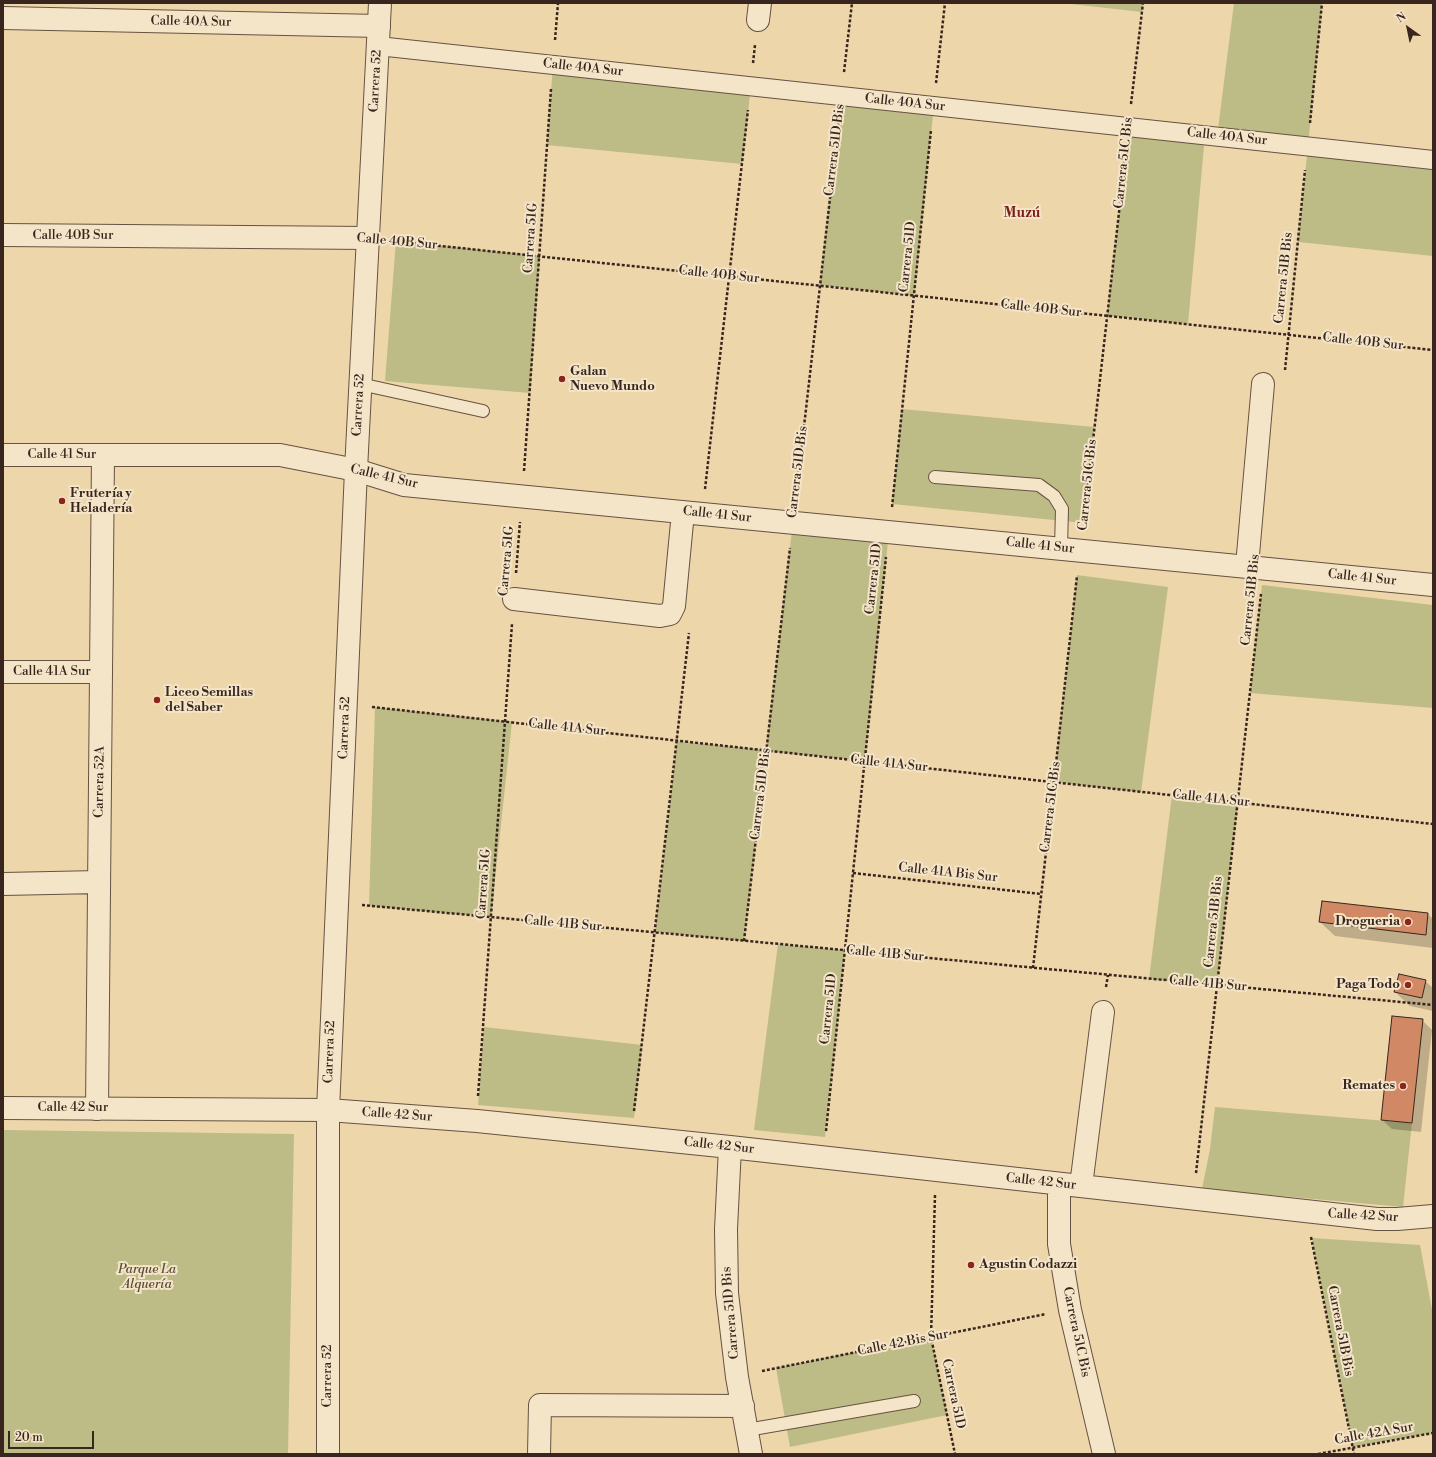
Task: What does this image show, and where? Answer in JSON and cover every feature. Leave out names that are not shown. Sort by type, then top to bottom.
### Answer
[{"type":"street","name":"Carrera 52","points":[[328,1454],[328,1110],[360,384],[380,3]]},
{"type":"street","name":"Calle 40A Sur","points":[[3,18],[378,36],[553,65],[1433,160]]},
{"type":"street","name":"Calle 40B Sur","points":[[3,235],[368,238]]},
{"type":"street","points":[[1256,567],[1263,384]]},
{"type":"street","name":"Calle 41 Sur","points":[[3,455],[280,455],[356,470],[404,485],[1433,584]]},
{"type":"street","name":"Carrera 52A","points":[[97,1109],[103,455]]},
{"type":"street","points":[[514,598],[660,616],[670,614],[674,606],[683,512]]},
{"type":"street","name":"Calle 41A Sur","points":[[3,672],[101,672]]},
{"type":"street","points":[[3,884],[99,882]]},
{"type":"street","points":[[1081,1186],[1103,1012]]},
{"type":"street","name":"Calle 42 Sur","points":[[3,1108],[328,1110],[477,1121],[730,1147],[1377,1219],[1433,1216]]},
{"type":"street","name":"Carrera 51D Bis","points":[[730,1147],[726,1229],[727,1293],[737,1376],[751,1454]]},
{"type":"street","name":"Carrera 51C Bis","points":[[1059,1184],[1059,1244],[1070,1310],[1104,1454]]},
{"type":"street","points":[[539,1454],[540,1404],[743,1406]]},
{"type":"lane","points":[[360,384],[482,411]]},
{"type":"lane","points":[[935,477],[1039,485],[1054,496],[1062,509],[1071,549]]},
{"type":"lane","points":[[747,1430],[914,1401]]},
{"type":"path","name":"Carrera 51G","points":[[477,1121],[558,3]]},
{"type":"path","name":"Carrera 51D Bis","points":[[744,941],[852,3]]},
{"type":"path","name":"Carrera 51D","points":[[824,1158],[945,3]]},
{"type":"path","name":"Carrera 51C Bis","points":[[1033,968],[1054,782],[1071,549],[1107,316],[1143,3]]},
{"type":"path","name":"Carrera 51B Bis","points":[[1284,371],[1322,3]]},
{"type":"path","name":"Calle 40B Sur","points":[[368,238],[1433,350]]},
{"type":"path","name":"Carrera 51B Bis","points":[[1193,1199],[1238,802],[1256,567]]},
{"type":"path","name":"Calle 41A Sur","points":[[346,704],[1433,824]]},
{"type":"path","name":"Calle 41A Bis Sur","points":[[853,873],[1041,894]]},
{"type":"path","name":"Calle 41B Sur","points":[[337,903],[1433,1006]]},
{"type":"path","name":"Carrera 51D","points":[[935,1170],[931,1337],[955,1454]]},
{"type":"path","name":"Carrera 51B Bis","points":[[1307,1212],[1354,1454]]},
{"type":"path","name":"Calle 42 Bis Sur","points":[[737,1376],[1070,1310]]},
{"type":"path","name":"Calle 42A Sur","points":[[1318,1454],[1433,1433]]},
{"type":"green space","points":[[1062,3],[1143,3],[1142,12]]},
{"type":"green space","points":[[1234,3],[1322,3],[1308,146],[1217,137]]},
{"type":"green space","points":[[553,65],[751,86],[742,164],[547,145]]},
{"type":"green space","points":[[841,96],[934,106],[914,296],[820,285]]},
{"type":"green space","points":[[1129,127],[1205,135],[1188,324],[1107,316]]},
{"type":"green space","points":[[1308,146],[1433,160],[1433,256],[1298,242]]},
{"type":"green space","points":[[396,241],[540,256],[530,393],[385,381]]},
{"type":"green space","points":[[902,409],[1094,427],[1084,523],[892,504]]},
{"type":"green space","points":[[793,522],[889,532],[865,761],[766,751],[744,941],[655,932],[677,741],[766,750]]},
{"type":"green space","points":[[1077,575],[1168,587],[1141,792],[1054,782]]},
{"type":"green space","points":[[1262,585],[1433,605],[1433,708],[1250,693]]},
{"type":"green space","points":[[375,707],[512,722],[491,917],[369,906]]},
{"type":"green space","points":[[1172,795],[1238,802],[1217,985],[1149,979]]},
{"type":"green space","points":[[778,944],[845,950],[825,1137],[754,1130]]},
{"type":"green space","points":[[484,1027],[642,1045],[634,1118],[478,1105]]},
{"type":"green space","points":[[1215,1107],[1412,1123],[1403,1207],[1202,1189],[1210,1149]]},
{"type":"green space","name":"Parque La Alquería","points":[[3,1130],[294,1134],[288,1454],[3,1454]]},
{"type":"green space","points":[[1312,1238],[1420,1245],[1433,1315],[1433,1433],[1353,1447]]},
{"type":"green space","points":[[931,1337],[947,1415],[790,1447],[776,1368]]},
{"type":"building","points":[[1322,901],[1428,913],[1426,935],[1319,922]]},
{"type":"building","points":[[1399,974],[1426,980],[1422,998],[1394,992]]},
{"type":"building","points":[[1392,1016],[1423,1019],[1412,1123],[1381,1120]]},
{"type":"place","name":"Galan Nuevo Mundo","points":[[562,379]]},
{"type":"place","name":"Frutería y Heladería","points":[[62,501]]},
{"type":"place","name":"Liceo Semillas del Saber","points":[[157,700]]},
{"type":"place","name":"Drogueria","points":[[1408,922]]},
{"type":"place","name":"Paga Todo","points":[[1408,985]]},
{"type":"place","name":"Remates","points":[[1403,1086]]},
{"type":"place","name":"Agustin Codazzi","points":[[971,1265]]},
{"type":"district","name":"Muzú","points":[[1022,214]]}]
